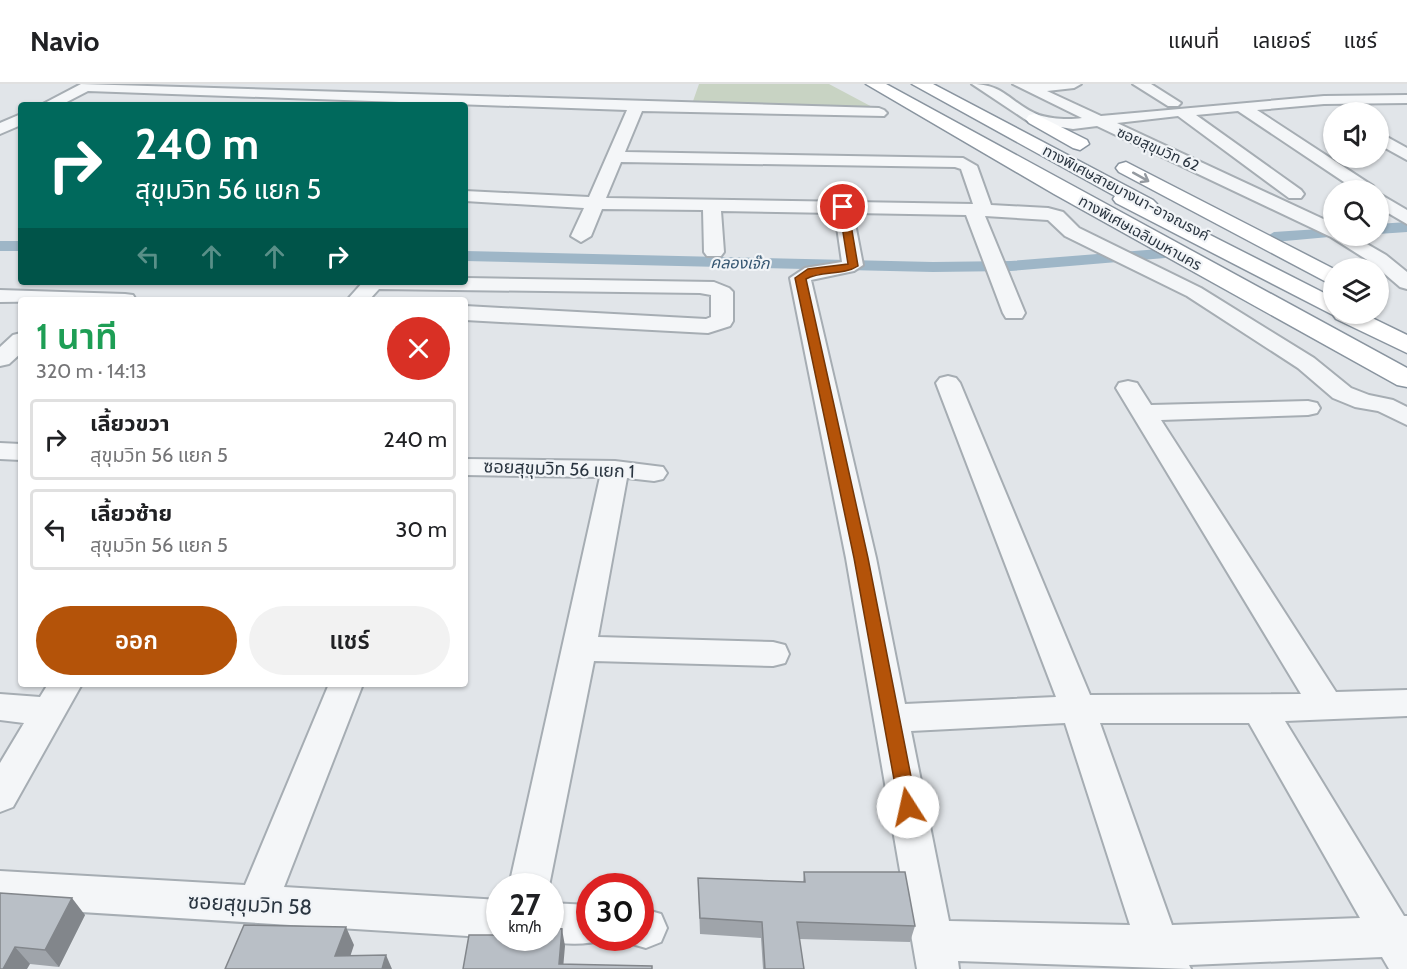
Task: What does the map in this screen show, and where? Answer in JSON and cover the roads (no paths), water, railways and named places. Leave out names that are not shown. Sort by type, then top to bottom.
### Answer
[{"type":"highway","points":[[852,84],[1061,190]]},
{"type":"highway","name":"ทางพิเศษเฉลิมมหานคร","points":[[874,84],[1061,190],[1407,379]]},
{"type":"highway","name":"ทางพิเศษสายบางนา-อาจณรงค์","points":[[883,84],[1407,369]]},
{"type":"highway","name":"ทางพิเศษเฉลิมมหานคร","points":[[903,84],[1323,302]]},
{"type":"highway","name":"ทางพิเศษสายบางนา-อาจณรงค์","points":[[920,84],[1323,294]]},
{"type":"highway","points":[[1035,118],[1323,273]]},
{"type":"highway","points":[[1389,313],[1407,324]]},
{"type":"highway","points":[[1365,324],[1407,345]]},
{"type":"highway","points":[[1380,324],[1407,337]]},
{"type":"street","points":[[314,101],[335,84]]},
{"type":"street","name":"ซอยสุขุมวิท 62","points":[[979,84],[1035,118],[1056,124],[1096,121],[1323,227]]},
{"type":"street","points":[[1024,86],[1074,84]]},
{"type":"street","points":[[1140,84],[1177,107],[1295,194]]},
{"type":"street","points":[[1311,84],[1329,102]]},
{"type":"street","points":[[55,102],[89,85],[314,101],[395,102]]},
{"type":"street","points":[[1024,86],[1096,121],[1177,107],[1323,108]]},
{"type":"street","points":[[1391,99],[1407,108]]},
{"type":"street","points":[[1372,102],[1407,99]]},
{"type":"street","points":[[468,103],[771,105],[803,111],[879,112]]},
{"type":"street","points":[[581,236],[638,105]]},
{"type":"street","points":[[1242,106],[1352,180]]},
{"type":"street","points":[[803,111],[804,128]]},
{"type":"street","points":[[0,129],[18,120]]},
{"type":"street","points":[[1389,144],[1407,155]]},
{"type":"street","points":[[615,157],[957,162],[968,166],[993,265],[1014,313]]},
{"type":"street","points":[[1389,196],[1407,195]]},
{"type":"street","points":[[468,196],[595,203],[979,210],[1034,212],[1056,216],[1072,232],[1194,292],[1306,363],[1342,393],[1364,402],[1384,405],[1407,417]]},
{"type":"street","points":[[712,205],[714,252]]},
{"type":"street","points":[[1389,205],[1407,218]]},
{"type":"street","points":[[843,207],[852,259],[833,271],[812,271],[800,278],[861,558],[935,955],[1164,958],[1403,944],[1259,709]]},
{"type":"street","name":"ซอยสุขุมวิท 62","points":[[1358,246],[1377,258]]},
{"type":"street","points":[[1389,258],[1407,257]]},
{"type":"street","name":"ซอยสุขุมวิท 62","points":[[1389,268],[1407,283]]},
{"type":"street","points":[[468,284],[714,288],[722,292],[722,321],[708,326],[468,313]]},
{"type":"street","points":[[361,297],[371,285]]},
{"type":"street","points":[[0,296],[21,297]]},
{"type":"street","points":[[1,359],[18,343]]},
{"type":"street","points":[[948,382],[1078,708],[1164,958]]},
{"type":"street","points":[[1128,388],[1327,707]]},
{"type":"street","points":[[1144,413],[1308,408]]},
{"type":"street","points":[[0,451],[18,452]]},
{"type":"street","name":"ซอยสุขุมวิท 56 แยก 1","points":[[468,467],[615,468],[654,472]]},
{"type":"street","points":[[532,873],[580,649],[615,468]]},
{"type":"street","points":[[580,649],[773,654]]},
{"type":"street","points":[[257,904],[345,687]]},
{"type":"street","points":[[0,707],[56,697]]},
{"type":"street","points":[[0,796],[56,697]]},
{"type":"street","points":[[892,718],[1078,708],[1259,709],[1407,703]]},
{"type":"street","name":"ซอยสุขุมวิท 58","points":[[0,889],[486,918]]},
{"type":"waterway","name":"คลองเจ๊ก","points":[[1389,228],[1407,227]]},
{"type":"waterway","name":"คลองเจ๊ก","points":[[1274,237],[1323,234]]},
{"type":"waterway","name":"คลองเจ๊ก","points":[[0,246],[18,246]]},
{"type":"waterway","name":"คลองเจ๊ก","points":[[468,256],[933,267],[1011,266],[1159,254]]}]
